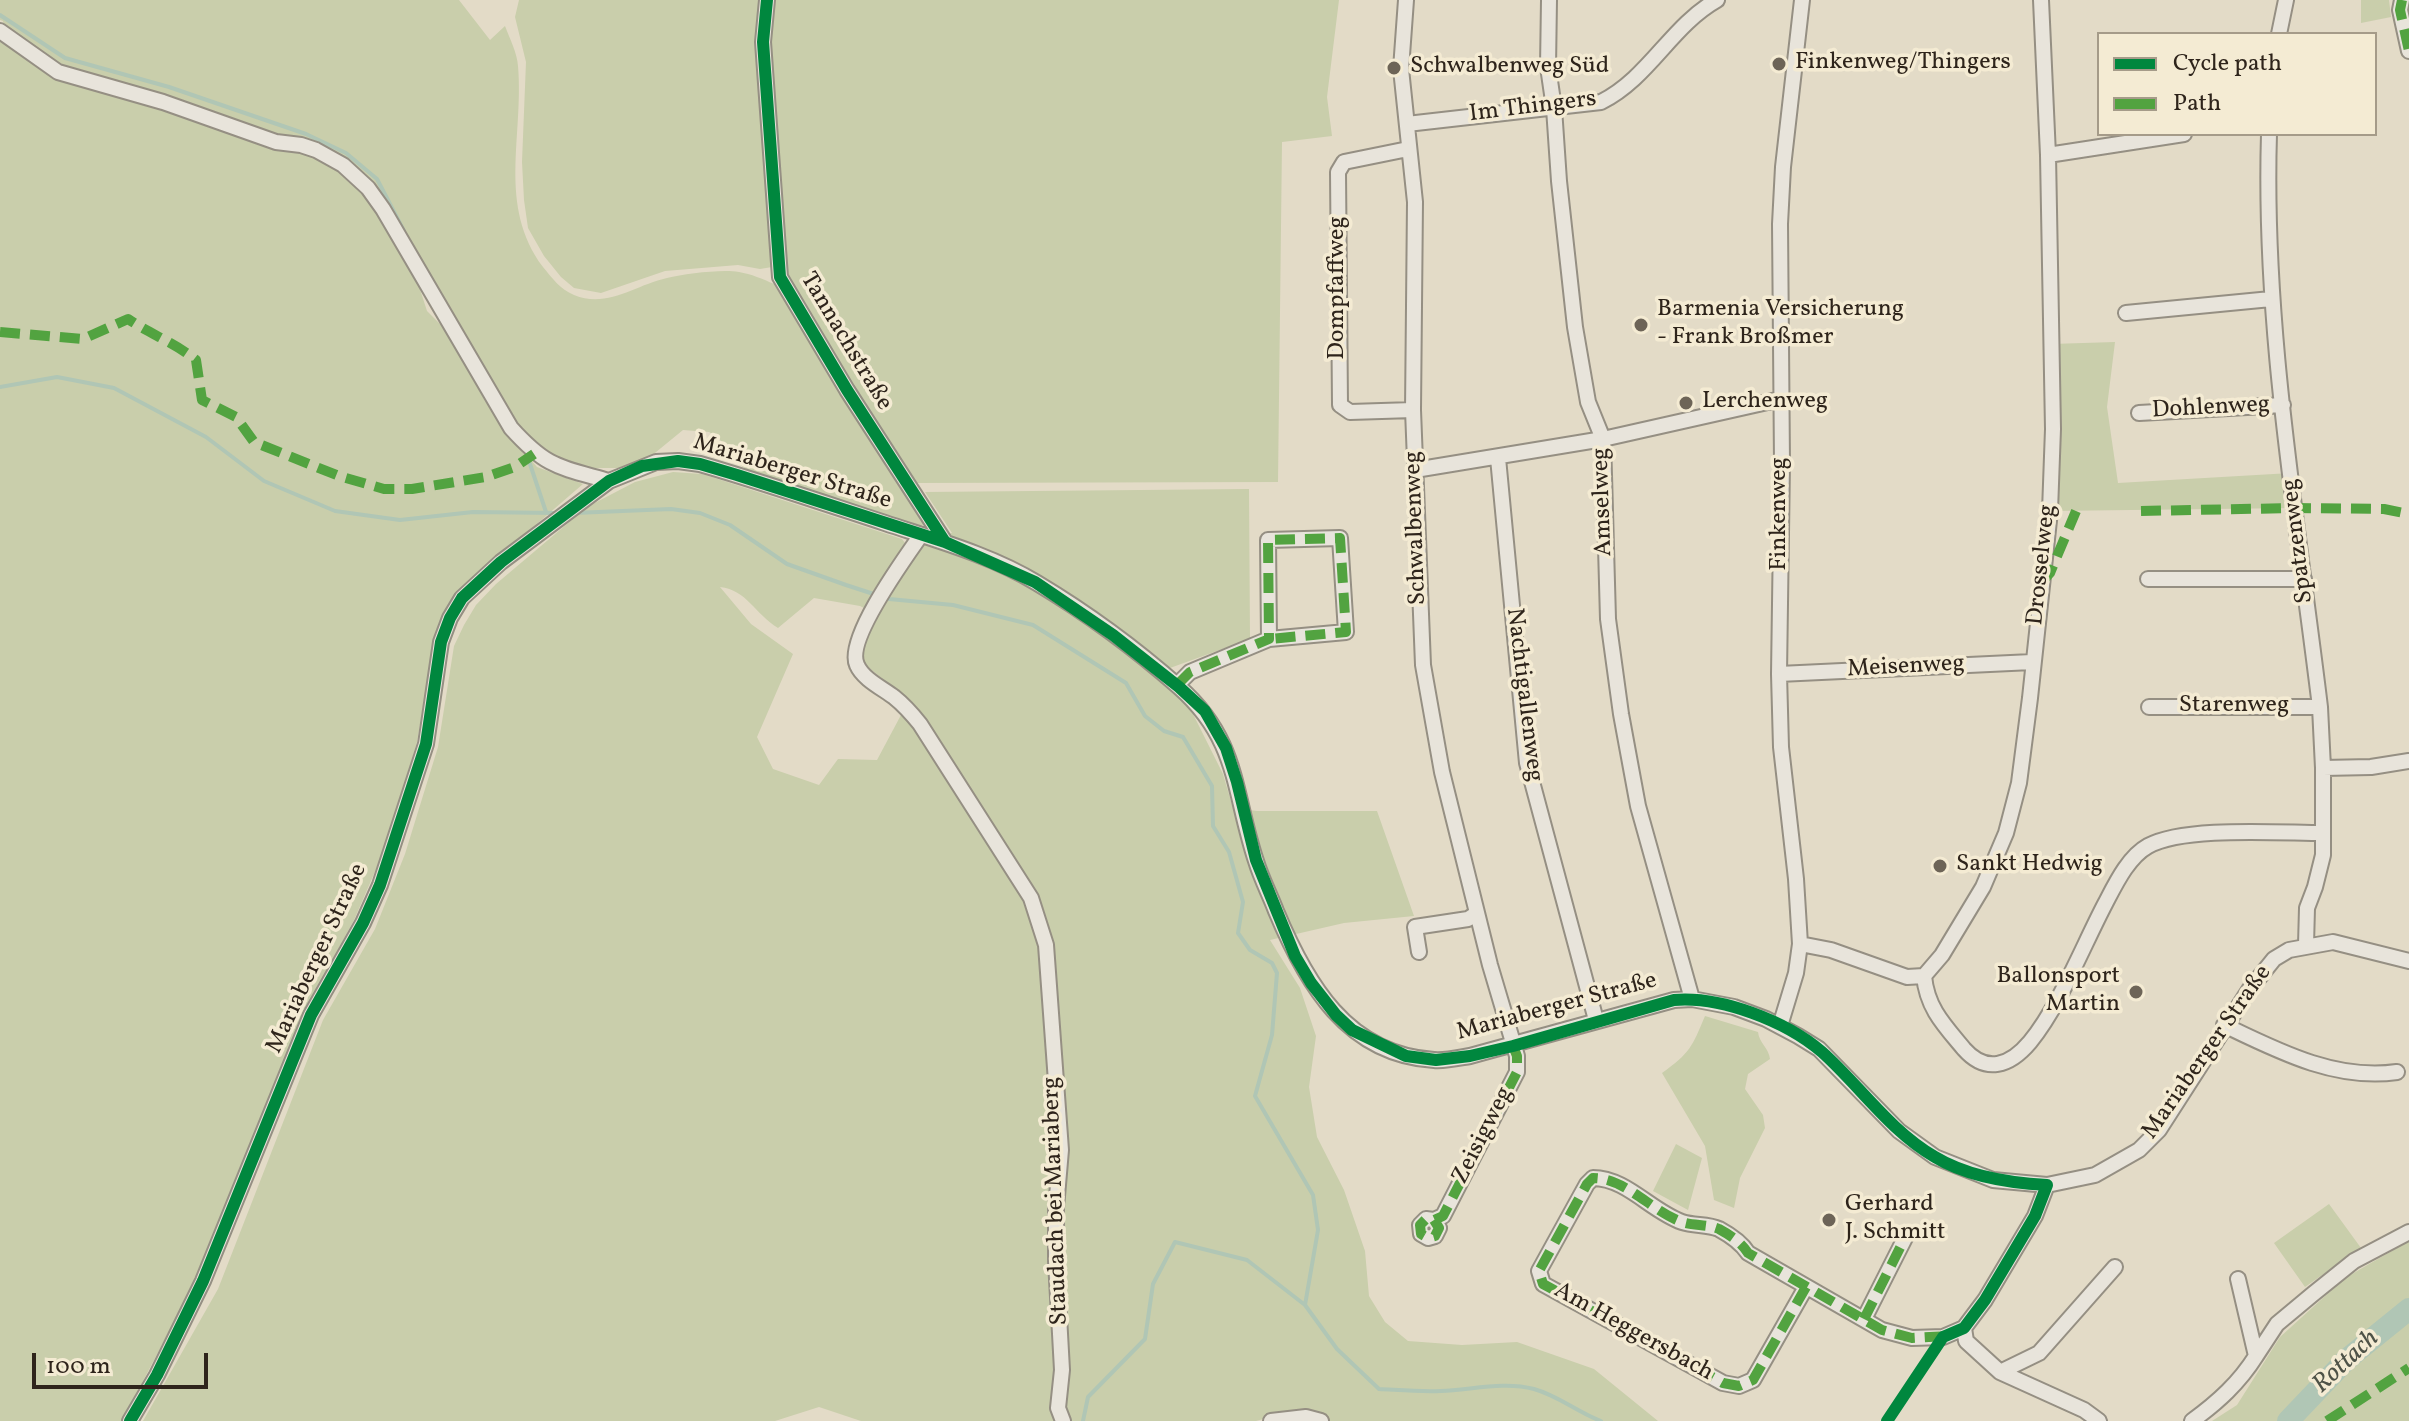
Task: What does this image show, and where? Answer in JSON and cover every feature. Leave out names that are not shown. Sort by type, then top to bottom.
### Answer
[{"type":"street","name":"Tannachstraße","points":[[767,0],[763,42],[780,277],[847,390],[945,542]]},
{"type":"street","name":"Schwalbenweg","points":[[1406,0],[1401,69],[1415,202],[1413,410],[1423,665],[1442,772],[1513,1046]]},
{"type":"street","name":"Amselweg","points":[[1549,0],[1548,67],[1575,327],[1588,402],[1603,439],[1608,619],[1621,714],[1638,806],[1692,999]]},
{"type":"street","name":"Im Thingers","points":[[1407,124],[1601,102],[1620,92],[1636,78],[1680,28],[1717,0]]},
{"type":"street","name":"Finkenweg","points":[[1780,1026],[1796,973],[1800,944],[1781,747],[1779,674],[1781,203],[1802,0]]},
{"type":"street","name":"Drosselweg","points":[[1924,976],[1942,955],[1983,887],[2006,833],[2019,783],[2050,511],[2053,429],[2048,155],[2041,0]]},
{"type":"street","points":[[2279,32],[2286,0]]},
{"type":"street","points":[[2402,0],[2400,10],[2409,51]]},
{"type":"street","points":[[0,31],[58,72],[163,102],[276,142],[301,145],[343,165],[368,188],[383,209],[511,428],[534,454],[551,465],[609,481]]},
{"type":"street","points":[[2048,155],[2171,136]]},
{"type":"street","name":"Spatzenweg","points":[[2269,136],[2267,194],[2271,299],[2320,707],[2323,768],[2323,855],[2307,908],[2306,945]]},
{"type":"street","name":"Dompfaffweg","points":[[1408,149],[1344,162],[1338,172],[1340,405],[1350,412],[1413,410]]},
{"type":"street","points":[[2126,313],[2271,299]]},
{"type":"street","points":[[1415,470],[1603,439],[1781,399]]},
{"type":"street","name":"Dohlenweg","points":[[2139,413],[2283,405]]},
{"type":"street","name":"Nachtigallenweg","points":[[1498,458],[1527,763],[1596,1020]]},
{"type":"street","name":"Mariaberger Straße","points":[[130,1421],[157,1375],[203,1281],[311,1015],[363,923],[380,885],[426,744],[441,642],[450,618],[473,587],[587,497],[609,481],[656,462],[700,464],[945,542],[1035,582],[1113,635],[1177,685],[1205,711],[1226,748],[1256,860],[1295,956],[1311,983],[1352,1030],[1406,1056],[1436,1060],[1470,1056],[1674,1000],[1692,999],[1734,1007],[1780,1026],[1819,1049],[1899,1131],[1935,1157],[1993,1180],[2047,1185],[2095,1175],[2139,1150],[2159,1130],[2224,1025],[2274,959],[2306,945],[2333,942],[2409,961]]},
{"type":"street","name":"Staudach bei Mariaberg","points":[[921,535],[885,589],[860,633],[854,652],[856,664],[863,674],[909,710],[920,724],[1031,898],[1046,945],[1061,1150],[1056,1261],[1062,1370],[1058,1408],[1063,1421]]},
{"type":"street","points":[[1177,685],[1190,672],[1269,639],[1346,632],[1340,538],[1268,540],[1269,639]]},
{"type":"street","points":[[2148,579],[2304,579]]},
{"type":"street","name":"Meisenweg","points":[[1779,674],[2032,662]]},
{"type":"street","name":"Starenweg","points":[[2149,707],[2320,707]]},
{"type":"street","points":[[2323,768],[2371,767],[2409,761]]},
{"type":"street","points":[[1800,944],[1831,950],[1907,977],[1924,976],[1926,995],[1941,1021],[1974,1060],[1985,1065],[1997,1064],[2012,1059],[2028,1044],[2047,1018],[2117,881],[2148,846],[2205,833],[2323,833]]},
{"type":"street","points":[[1419,952],[1415,927],[1468,919],[1477,913]]},
{"type":"street","points":[[2224,1025],[2319,1065],[2367,1075],[2397,1072]]},
{"type":"street","name":"Zeisigweg","points":[[1434,1220],[1443,1216],[1517,1072],[1517,1056],[1513,1046]]},
{"type":"street","name":"Am Heggersbach","points":[[1593,1178],[1609,1180],[1683,1223],[1716,1227],[1742,1244],[1748,1253],[1806,1287],[1753,1380],[1739,1386],[1723,1383],[1540,1281],[1539,1271],[1593,1178]]},
{"type":"street","points":[[1806,1287],[1882,1330],[1912,1338],[1943,1337],[1964,1328],[1985,1300],[2035,1216],[2047,1185]]},
{"type":"street","points":[[2192,1421],[2241,1379],[2277,1324],[2354,1261],[2409,1232]]},
{"type":"street","points":[[1864,1319],[1907,1234]]},
{"type":"street","points":[[2000,1372],[2039,1353],[2115,1267]]},
{"type":"street","points":[[2238,1279],[2256,1356]]},
{"type":"street","points":[[1964,1328],[1966,1341],[2000,1372],[2084,1410],[2099,1421]]},
{"type":"street","points":[[1271,1421],[1306,1417],[1321,1421]]},
{"type":"green space","points":[[0,0],[459,0],[490,40],[505,26],[518,66],[516,195],[529,243],[543,267],[569,293],[586,299],[609,298],[655,281],[703,272],[739,272],[774,284],[924,524],[920,527],[753,473],[731,460],[718,437],[709,432],[683,430],[650,457],[620,468],[581,468],[552,461],[514,425],[441,302],[414,248],[416,277],[427,311],[454,338],[485,401],[501,425],[537,467],[583,484],[459,591],[434,640],[417,742],[386,846],[354,920],[304,1013],[196,1280],[122,1421],[0,1421],[0,37],[5,39],[3,21],[0,20]]},
{"type":"green space","points":[[519,0],[763,0],[765,155],[772,267],[760,269],[738,265],[665,271],[601,293],[574,288],[561,277],[528,228],[522,162],[526,62],[515,17]]},
{"type":"green space","points":[[772,0],[1339,0],[1327,97],[1332,136],[1282,142],[1278,482],[913,483],[792,289],[781,230],[775,169]]},
{"type":"green space","points":[[2361,0],[2389,0],[2391,17],[2361,23]]},
{"type":"green space","points":[[2115,342],[2107,407],[2118,483],[2291,473],[2296,508],[2050,511],[2051,344]]},
{"type":"green space","points":[[673,472],[702,474],[902,539],[905,543],[868,610],[814,598],[778,628],[737,593],[720,587],[751,624],[793,654],[757,737],[773,769],[819,785],[838,759],[877,760],[901,715],[917,727],[1027,902],[1041,945],[1055,1158],[1051,1208],[1058,1370],[1054,1409],[1063,1399],[1066,1371],[1060,1259],[1065,1151],[1052,944],[1045,919],[1032,894],[924,721],[901,694],[863,663],[860,654],[864,635],[881,612],[922,539],[952,533],[925,492],[1249,489],[1250,639],[1170,668],[1223,774],[1233,808],[1257,811],[1377,811],[1414,916],[1344,923],[1270,940],[1300,988],[1316,1036],[1309,1087],[1317,1137],[1344,1190],[1365,1251],[1369,1296],[1385,1322],[1408,1341],[1462,1345],[1517,1342],[1594,1369],[1658,1421],[1330,1421],[1293,1415],[1256,1421],[861,1421],[819,1407],[775,1421],[143,1421],[218,1289],[323,1020],[375,929],[405,854],[438,747],[454,646],[464,625],[476,605],[496,584],[587,507],[635,482]]},
{"type":"green space","points":[[1705,1016],[1758,1032],[1770,1059],[1748,1074],[1745,1089],[1763,1115],[1765,1128],[1740,1178],[1734,1208],[1714,1200],[1705,1146],[1662,1073],[1689,1049]]},
{"type":"green space","points":[[1676,1144],[1702,1158],[1688,1210],[1653,1191]]},
{"type":"green space","points":[[2329,1204],[2361,1248],[2305,1287],[2274,1243]]},
{"type":"green space","points":[[2409,1241],[2409,1421],[2212,1421],[2237,1405],[2280,1337],[2345,1278]]},
{"type":"waterway","points":[[0,15],[65,58],[169,87],[306,134],[346,153],[377,179],[404,231]]},
{"type":"waterway","points":[[0,387],[57,377],[114,388],[206,437],[264,481],[335,511],[400,520],[473,512],[557,513]]},
{"type":"waterway","points":[[530,464],[546,512]]},
{"type":"waterway","points":[[574,513],[671,509],[700,513],[730,525],[787,564],[846,585],[889,599],[953,605],[1033,625],[1126,683],[1145,716],[1164,731],[1183,737],[1212,786],[1213,826],[1229,852],[1243,902],[1238,933],[1250,950],[1272,963],[1277,973],[1272,1035],[1255,1096],[1313,1195],[1318,1230],[1305,1305],[1337,1349],[1379,1389],[1433,1391],[1523,1387],[1552,1396],[1601,1421]]},
{"type":"waterway","points":[[1083,1421],[1088,1397],[1145,1339],[1153,1284],[1175,1242],[1247,1260],[1305,1305]]},
{"type":"waterway","name":"Rottach","points":[[2288,1421],[2346,1360],[2409,1309]]},
{"type":"marked path","points":[[2402,0],[2400,10],[2409,51]]},
{"type":"marked path","points":[[0,332],[83,339],[128,319],[196,360],[202,400],[236,417],[254,442],[339,476],[384,489],[412,489],[486,477],[515,467],[534,454]]},
{"type":"marked path","points":[[2141,511],[2296,508],[2384,509],[2409,514]]},
{"type":"marked path","points":[[2042,582],[2050,573],[2076,511]]},
{"type":"marked path","points":[[1177,685],[1190,672],[1269,639],[1268,540],[1340,538],[1346,632],[1269,639]]},
{"type":"marked path","points":[[1434,1220],[1439,1228],[1435,1236],[1428,1238],[1421,1234],[1420,1225],[1426,1219],[1443,1216],[1517,1072],[1517,1056],[1513,1046]]},
{"type":"marked path","points":[[1806,1287],[1753,1380],[1739,1386],[1723,1383],[1543,1284],[1539,1271],[1587,1184],[1593,1178],[1605,1179],[1682,1222],[1719,1229],[1735,1239],[1748,1253],[1882,1330],[1912,1338],[1947,1336]]},
{"type":"marked path","points":[[1864,1319],[1907,1234]]},
{"type":"marked path","points":[[2327,1421],[2409,1368]]},
{"type":"cycle path","points":[[767,0],[763,42],[780,277],[847,390],[945,542]]},
{"type":"cycle path","points":[[130,1421],[157,1375],[203,1281],[311,1015],[363,923],[380,885],[426,744],[441,642],[450,618],[462,598],[501,562],[609,481],[642,466],[678,461],[737,475],[945,542],[1035,582],[1113,635],[1179,687],[1205,711],[1226,748],[1256,860],[1295,956],[1311,983],[1352,1030],[1406,1056],[1436,1060],[1513,1046],[1674,1000],[1712,1002],[1772,1021],[1807,1041],[1836,1065],[1904,1134],[1935,1157],[1961,1170],[1989,1178],[2047,1185],[2035,1216],[1985,1300],[1964,1328],[1943,1337],[1887,1421]]},
{"type":"place","name":"Finkenweg/Thingers","points":[[1779,64]]},
{"type":"place","name":"Schwalbenweg Süd","points":[[1394,68]]},
{"type":"place","name":"Barmenia Versicherung - Frank Broßmer","points":[[1641,325]]},
{"type":"place","name":"Lerchenweg","points":[[1686,403]]},
{"type":"place","name":"Sankt Hedwig","points":[[1940,866]]},
{"type":"place","name":"Ballonsport Martin","points":[[2136,992]]},
{"type":"place","name":"Gerhard J. Schmitt","points":[[1829,1220]]}]
